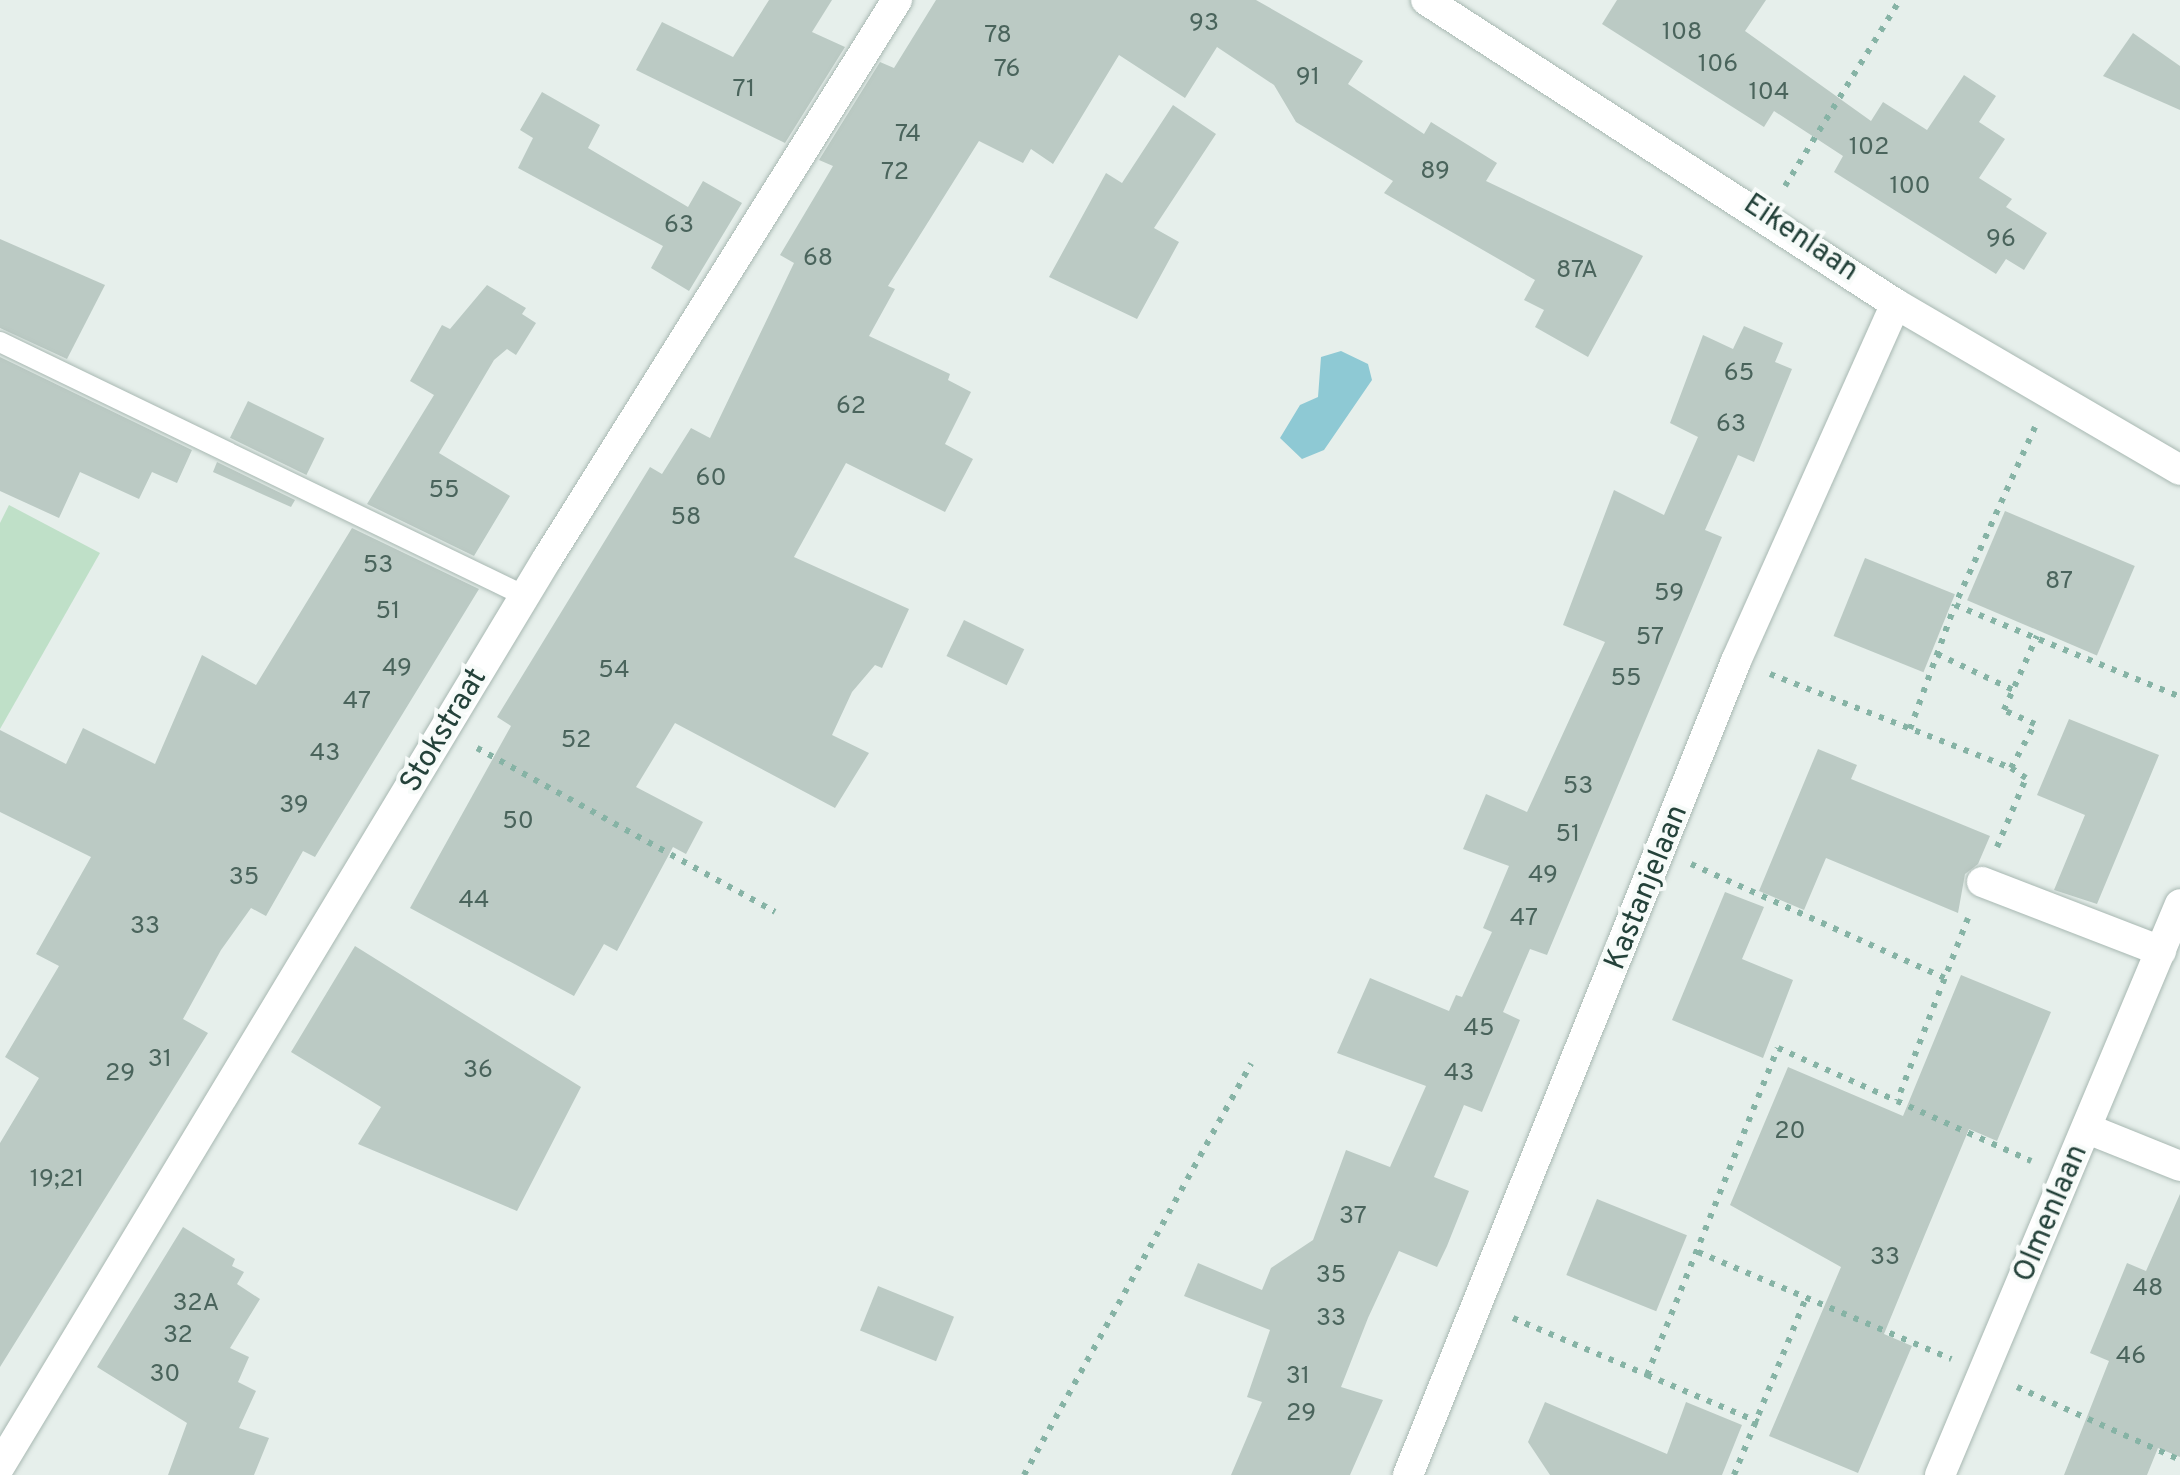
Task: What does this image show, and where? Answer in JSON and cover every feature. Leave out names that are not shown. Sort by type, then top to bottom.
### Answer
[{"type":"street","name":"Stokstraat","points":[[0,1466],[525,596],[897,0]]},
{"type":"street","name":"Eikenlaan","points":[[1426,0],[1766,216],[1896,304],[2180,470]]},
{"type":"street","name":"Kastanjelaan","points":[[1408,1475],[1473,1301],[1664,851],[1736,661],[1896,304]]},
{"type":"street","points":[[1982,882],[2161,951]]},
{"type":"street","name":"Olmenlaan","points":[[1940,1475],[2180,904]]},
{"type":"street","points":[[2088,1129],[2180,1166]]},
{"type":"lane","points":[[0,342],[525,596]]},
{"type":"path","points":[[1766,216],[1900,0]]},
{"type":"path","points":[[1910,728],[1955,605],[2050,392]]},
{"type":"path","points":[[1955,605],[2180,697]]},
{"type":"path","points":[[2011,768],[2035,724],[2004,710],[2038,636]]},
{"type":"path","points":[[1937,654],[2013,690]]},
{"type":"path","points":[[1736,661],[2011,768],[2026,778],[1897,1101]]},
{"type":"path","points":[[445,730],[775,912]]},
{"type":"path","points":[[1664,851],[1945,978]]},
{"type":"path","points":[[1647,1375],[1778,1048],[2068,1178]]},
{"type":"path","points":[[1024,1475],[1251,1063]]},
{"type":"path","points":[[1698,1252],[1984,1372],[2180,1460]]},
{"type":"path","points":[[1734,1475],[1806,1298]]},
{"type":"path","points":[[1473,1301],[1758,1422]]},
{"type":"green space","points":[[9,505],[100,553],[0,729],[0,523]]},
{"type":"water","points":[[1341,351],[1368,364],[1372,380],[1324,450],[1302,459],[1280,438],[1300,405],[1318,397],[1321,357]]},
{"type":"building","points":[[769,0],[832,0],[812,32],[845,47],[785,143],[636,70],[662,22],[733,57]]},
{"type":"building","points":[[936,0],[1256,0],[1363,61],[1348,84],[1424,134],[1431,122],[1497,163],[1486,181],[1643,256],[1588,357],[1535,327],[1544,310],[1524,300],[1535,280],[1384,193],[1393,181],[1296,122],[1274,85],[1217,47],[1185,98],[1119,55],[1053,164],[1031,149],[1023,163],[979,141],[888,286],[895,289],[869,336],[950,374],[948,380],[971,392],[945,444],[973,459],[945,512],[846,463],[794,557],[909,609],[882,668],[875,665],[852,692],[832,735],[869,753],[835,808],[675,723],[636,787],[703,822],[686,854],[673,847],[617,951],[604,944],[574,996],[410,908],[511,726],[497,717],[650,467],[662,474],[691,428],[710,438],[794,263],[780,255],[833,166],[819,160],[880,62],[894,68]]},
{"type":"building","points":[[1617,0],[1766,0],[1745,31],[1871,121],[1883,102],[1927,130],[1964,75],[1996,96],[1979,122],[2005,139],[1979,178],[2012,199],[2006,207],[2047,233],[2024,270],[2006,259],[1996,274],[1834,172],[1843,156],[1774,111],[1764,127],[1602,24]]},
{"type":"building","points":[[2133,33],[2180,66],[2180,110],[2103,76]]},
{"type":"building","points":[[542,92],[600,125],[588,148],[688,207],[703,181],[742,203],[689,291],[651,268],[663,246],[518,168],[533,138],[520,130]]},
{"type":"building","points":[[1173,105],[1216,134],[1154,228],[1179,242],[1137,319],[1049,277],[1106,173],[1122,183]]},
{"type":"building","points":[[0,239],[105,285],[67,359],[0,328]]},
{"type":"building","points":[[487,285],[526,308],[522,314],[536,323],[516,355],[507,349],[494,360],[439,453],[510,496],[474,556],[367,504],[434,395],[410,381],[442,325],[450,329]]},
{"type":"building","points":[[1744,326],[1783,343],[1775,362],[1792,369],[1754,462],[1738,455],[1705,530],[1722,537],[1547,955],[1530,949],[1503,1012],[1520,1020],[1482,1112],[1464,1105],[1434,1177],[1469,1191],[1447,1246],[1437,1267],[1399,1251],[1368,1318],[1341,1387],[1383,1400],[1350,1475],[1231,1475],[1262,1402],[1247,1397],[1270,1330],[1184,1296],[1198,1263],[1262,1290],[1271,1268],[1313,1240],[1346,1150],[1390,1167],[1426,1086],[1337,1053],[1370,978],[1449,1011],[1456,995],[1462,997],[1492,932],[1483,928],[1509,866],[1463,849],[1486,794],[1527,812],[1605,642],[1563,625],[1614,490],[1664,515],[1698,437],[1670,423],[1703,335],[1733,349]]},
{"type":"building","points":[[0,357],[192,450],[177,483],[152,472],[139,499],[80,472],[59,518],[0,491]]},
{"type":"building","points":[[248,401],[324,438],[306,475],[230,438]]},
{"type":"building","points":[[217,462],[295,500],[291,507],[213,472]]},
{"type":"building","points":[[2005,511],[2135,566],[2097,655],[1967,600]]},
{"type":"building","points":[[352,528],[479,589],[315,857],[303,851],[266,916],[251,908],[221,950],[183,1019],[208,1033],[0,1367],[0,1143],[39,1078],[5,1057],[59,966],[36,954],[91,857],[0,812],[0,730],[66,764],[83,728],[155,764],[202,655],[256,685]]},
{"type":"building","points":[[1865,558],[1955,594],[1923,672],[1834,636]]},
{"type":"building","points":[[964,620],[1024,649],[1007,685],[946,656]]},
{"type":"building","points":[[2069,719],[2159,755],[2097,904],[2054,890],[2085,815],[2037,795]]},
{"type":"building","points":[[1818,749],[1857,765],[1851,779],[1990,836],[1978,864],[1965,874],[1958,913],[1826,858],[1804,910],[1759,891]]},
{"type":"building","points":[[1725,892],[1764,907],[1742,959],[1793,980],[1763,1058],[1672,1020]]},
{"type":"building","points":[[355,946],[581,1087],[517,1211],[358,1144],[381,1107],[291,1052]]},
{"type":"building","points":[[1961,975],[2051,1012],[1997,1141],[1969,1129],[1884,1334],[1912,1346],[1858,1473],[1769,1436],[1841,1267],[1730,1205],[1788,1067],[1903,1116]]},
{"type":"building","points":[[2180,1194],[2180,1457],[2158,1448],[2147,1475],[2064,1475],[2109,1361],[2090,1353],[2127,1263],[2146,1271]]},
{"type":"building","points":[[1597,1199],[1687,1235],[1656,1311],[1566,1275]]},
{"type":"building","points":[[183,1227],[235,1259],[232,1266],[244,1272],[237,1284],[260,1299],[230,1348],[249,1357],[238,1382],[256,1391],[239,1428],[269,1438],[254,1475],[168,1475],[187,1423],[97,1367]]},
{"type":"building","points":[[878,1286],[954,1317],[936,1361],[860,1331]]},
{"type":"building","points":[[1545,1402],[1667,1454],[1686,1402],[1742,1425],[1722,1475],[1550,1475],[1528,1442]]}]
